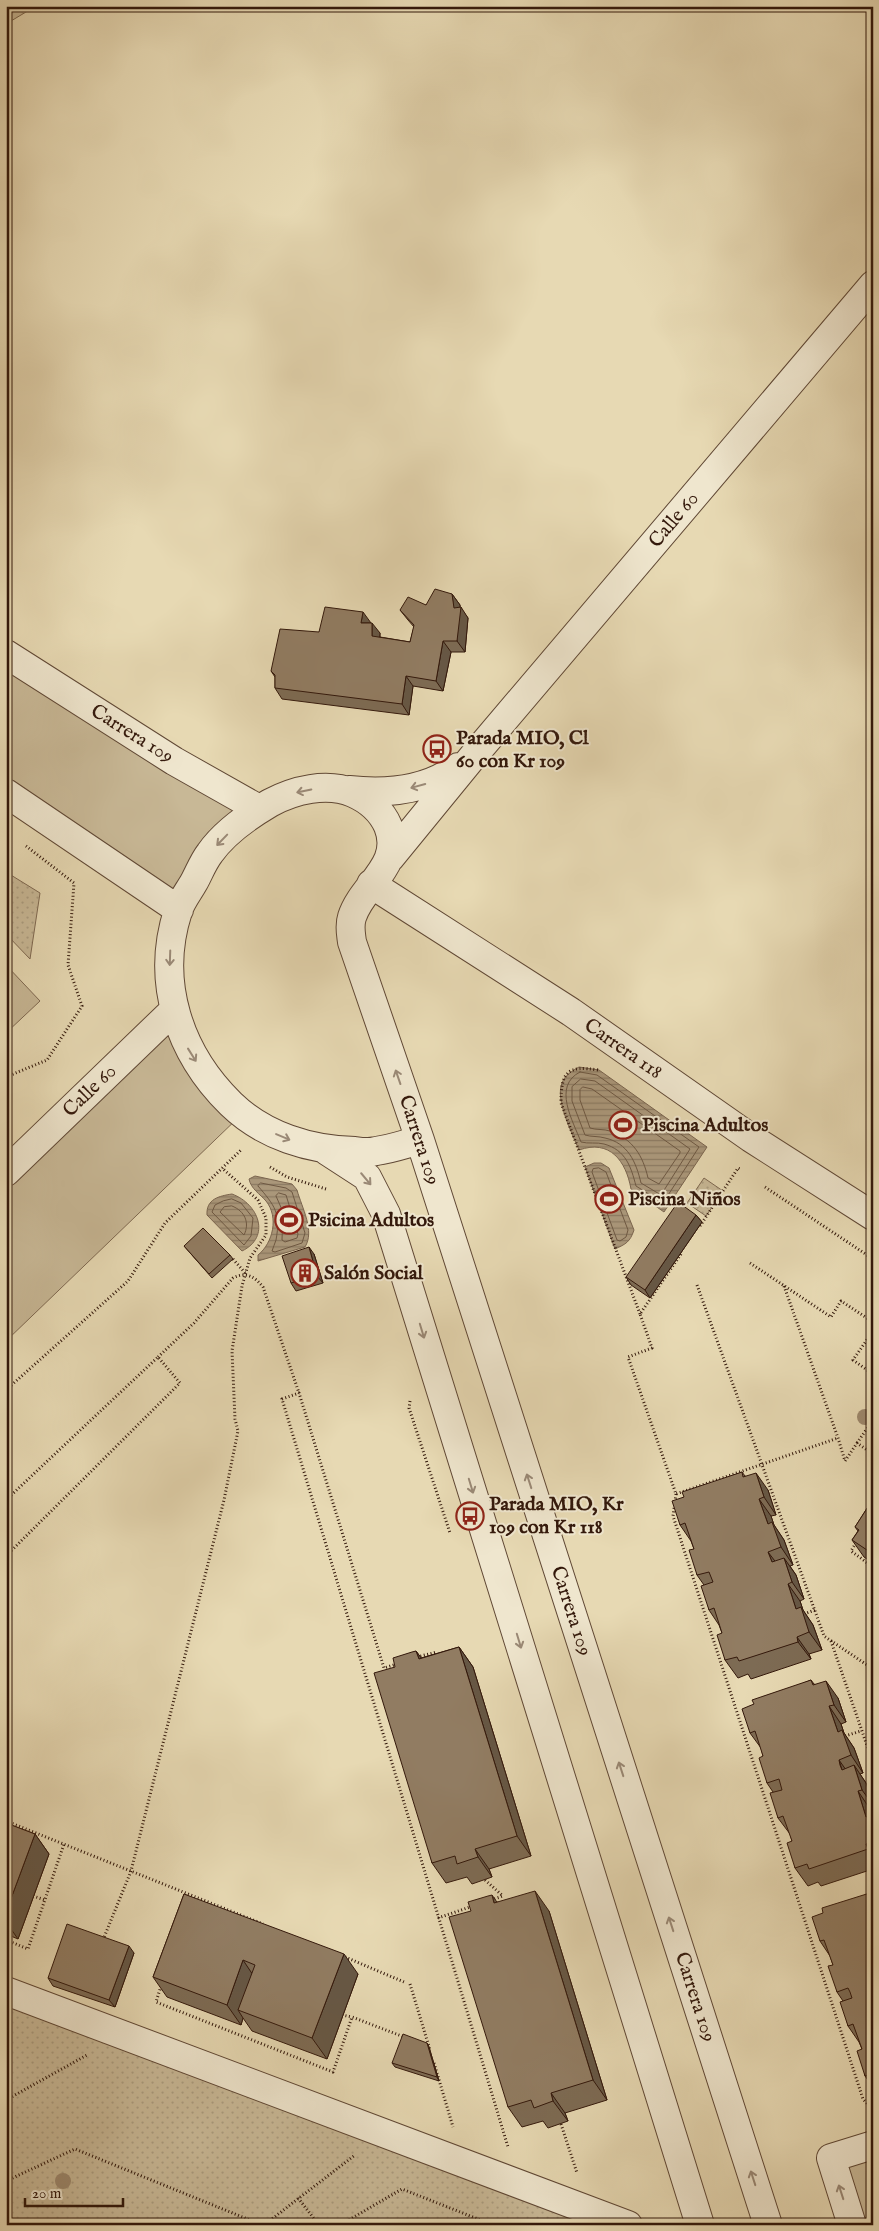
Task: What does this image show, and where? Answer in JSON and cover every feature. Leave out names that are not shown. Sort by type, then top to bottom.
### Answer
[{"type":"street","name":"Calle 60","points":[[475,754],[873,285]]},
{"type":"street","name":"Carrera 109","points":[[6,654],[174,761],[259,809]]},
{"type":"street","points":[[420,1140],[374,1152],[328,1151],[282,1138],[242,1114],[211,1085],[188,1049],[174,1010],[170,977],[170,951],[179,910],[210,852],[233,829],[259,809],[281,797],[324,787],[373,792],[400,791],[428,784],[453,771],[475,754]]},
{"type":"street","name":"Carrera 109","points":[[475,754],[371,884],[352,916],[350,928],[352,942],[420,1140],[768,2225]]},
{"type":"street","points":[[345,790],[365,798],[381,813],[389,828],[392,842],[390,858]]},
{"type":"street","points":[[6,793],[179,910]]},
{"type":"street","name":"Carrera 118","points":[[371,884],[571,1012],[751,1138],[873,1216]]},
{"type":"street","name":"Calle 60","points":[[6,1172],[174,1010]]},
{"type":"street","points":[[328,1151],[367,1177],[386,1214],[700,2225]]},
{"type":"street","points":[[6,1991],[628,2225]]},
{"type":"street","points":[[852,2225],[831,2158],[873,2145]]},
{"type":"path","points":[[6,1077],[47,1060],[82,1006],[68,966],[74,883],[21,843]]},
{"type":"path","points":[[599,1070],[579,1067],[568,1073],[561,1084],[561,1103],[652,1348],[628,1357],[676,1494],[673,1516],[863,2099],[873,2110]]},
{"type":"path","points":[[6,1390],[128,1281],[165,1223],[241,1150],[248,1155]]},
{"type":"path","points":[[730,1163],[746,1173]]},
{"type":"path","points":[[264,1164],[287,1177],[331,1190]]},
{"type":"path","points":[[102,1942],[131,1871],[224,1500],[238,1431],[235,1419],[232,1351],[237,1314],[250,1258],[266,1235],[266,1218],[258,1200],[222,1168]]},
{"type":"path","points":[[696,1230],[738,1168]]},
{"type":"path","points":[[762,1184],[873,1259]]},
{"type":"path","points":[[640,1314],[681,1253]]},
{"type":"path","points":[[232,1259],[246,1274]]},
{"type":"path","points":[[750,1263],[831,1317],[841,1301],[873,1322]]},
{"type":"path","points":[[6,1500],[194,1323],[233,1278],[240,1274],[246,1274],[258,1279],[263,1287],[299,1393],[384,1668],[401,1662]]},
{"type":"path","points":[[697,1285],[824,1636],[873,1669]]},
{"type":"path","points":[[784,1286],[845,1461],[873,1420]]},
{"type":"path","points":[[873,1331],[853,1360],[873,1374]]},
{"type":"path","points":[[6,1556],[180,1383],[158,1357]]},
{"type":"path","points":[[299,1393],[282,1399],[509,2150]]},
{"type":"path","points":[[410,1399],[409,1408],[452,1539]]},
{"type":"path","points":[[676,1494],[838,1438]]},
{"type":"path","points":[[857,1443],[873,1454]]},
{"type":"path","points":[[776,1531],[785,1527]]},
{"type":"path","points":[[856,1542],[851,1550],[873,1567]]},
{"type":"path","points":[[804,1614],[815,1610]]},
{"type":"path","points":[[831,1641],[873,1763]]},
{"type":"path","points":[[410,1660],[437,1652]]},
{"type":"path","points":[[419,1657],[423,1665]]},
{"type":"path","points":[[845,1736],[862,1730]]},
{"type":"path","points":[[6,1820],[265,1925]]},
{"type":"path","points":[[6,1940],[28,1948],[64,1844]]},
{"type":"path","points":[[485,1880],[503,1896],[503,1903]]},
{"type":"path","points":[[189,1904],[192,1895]]},
{"type":"path","points":[[34,1896],[45,1900]]},
{"type":"path","points":[[485,1902],[503,1896]]},
{"type":"path","points":[[438,1918],[475,1905]]},
{"type":"path","points":[[344,1957],[404,1982]]},
{"type":"path","points":[[162,1984],[156,2002],[333,2072],[352,2017]]},
{"type":"path","points":[[410,1984],[456,2136]]},
{"type":"path","points":[[342,2015],[406,2038]]},
{"type":"path","points":[[422,2044],[429,2047]]},
{"type":"path","points":[[6,2100],[90,2054]]},
{"type":"path","points":[[561,2124],[580,2182]]},
{"type":"path","points":[[6,2181],[75,2149],[263,2225],[356,2154],[347,2151]]},
{"type":"path","points":[[340,2225],[402,2189],[492,2225]]},
{"type":"path","points":[[298,2198],[319,2225]]},
{"type":"shaded area","points":[[6,6],[36,6],[6,24]]},
{"type":"shaded area","points":[[6,654],[259,809],[179,910],[6,793]]},
{"type":"shaded area","points":[[6,872],[40,893],[30,959],[6,934]]},
{"type":"shaded area","points":[[6,965],[40,1001],[6,1033]]},
{"type":"shaded area","points":[[174,1010],[242,1114],[6,1341],[6,1172]]},
{"type":"shaded area","points":[[704,1178],[723,1191],[706,1216],[687,1203]]},
{"type":"shaded area","points":[[6,1991],[628,2225],[6,2225]]},
{"type":"shaded area","points":[[873,2145],[873,2225],[852,2225],[831,2158]]},
{"type":"water","name":"Piscina Adultos","points":[[579,1067],[599,1070],[707,1147],[664,1212],[631,1189],[621,1161],[615,1155],[608,1150],[600,1148],[590,1147],[579,1150],[562,1107],[560,1090],[565,1078]]},
{"type":"water","name":"Piscina Niños","points":[[594,1163],[601,1163],[609,1168],[634,1230],[627,1242],[615,1249],[585,1167]]},
{"type":"water","name":"Psicina Adultos","points":[[255,1176],[292,1184],[297,1190],[309,1234],[305,1247],[258,1261],[258,1255],[271,1237],[273,1222],[270,1207],[250,1183],[249,1179]]},
{"type":"water","points":[[232,1194],[249,1205],[258,1221],[259,1229],[256,1238],[251,1245],[242,1251],[207,1215],[209,1205],[214,1199]]},
{"type":"building","points":[[435,589],[452,594],[454,608],[461,607],[457,641],[443,641],[436,681],[406,676],[402,704],[275,688],[275,675],[271,671],[280,629],[319,632],[325,607],[363,612],[361,623],[372,623],[372,636],[410,642],[414,625],[400,610],[408,597],[426,605]]},
{"type":"building","points":[[678,1202],[696,1215],[645,1290],[626,1277]]},
{"type":"building","points":[[203,1228],[230,1255],[209,1274],[184,1246]]},
{"type":"building","name":"Salón Social","points":[[309,1247],[317,1276],[291,1283],[282,1256]]},
{"type":"building","points":[[742,1472],[743,1477],[756,1473],[764,1497],[759,1499],[768,1524],[772,1522],[781,1547],[768,1552],[772,1562],[784,1558],[792,1582],[788,1584],[796,1609],[801,1607],[809,1632],[797,1637],[798,1642],[739,1661],[737,1657],[725,1660],[717,1635],[722,1633],[714,1608],[709,1610],[701,1586],[713,1582],[709,1572],[697,1575],[689,1550],[694,1549],[685,1523],[680,1525],[672,1501],[684,1497],[682,1492]]},
{"type":"building","points":[[873,1499],[873,1554],[852,1540],[859,1530],[855,1527]]},
{"type":"building","points":[[459,1647],[517,1836],[475,1849],[478,1857],[457,1864],[455,1856],[432,1863],[374,1673],[395,1667],[393,1658],[412,1652],[416,1651],[419,1659]]},
{"type":"building","points":[[811,1680],[813,1685],[826,1681],[834,1705],[829,1706],[838,1732],[842,1730],[851,1755],[839,1760],[840,1765],[842,1770],[854,1765],[862,1790],[858,1791],[866,1817],[871,1815],[873,1820],[873,1842],[866,1844],[868,1849],[809,1869],[807,1864],[795,1868],[787,1843],[792,1841],[783,1816],[778,1818],[770,1793],[782,1790],[779,1779],[767,1783],[759,1758],[763,1756],[755,1731],[750,1733],[742,1709],[754,1704],[752,1700]]},
{"type":"building","points":[[6,1823],[35,1834],[6,1912]]},
{"type":"building","points":[[535,1891],[593,2080],[551,2093],[553,2101],[534,2108],[531,2100],[508,2107],[449,1917],[471,1911],[468,1902],[492,1895],[494,1903]]},
{"type":"building","points":[[873,1892],[873,2074],[865,2076],[857,2051],[862,2049],[853,2024],[848,2026],[840,2002],[852,1998],[850,1992],[848,1988],[837,1992],[828,1966],[833,1965],[824,1940],[820,1941],[812,1917],[823,1913],[822,1908]]},
{"type":"building","points":[[184,1894],[344,1954],[312,2038],[238,2010],[255,1965],[243,1960],[227,2005],[153,1977]]},
{"type":"building","points":[[67,1924],[129,1946],[109,2000],[48,1978]]},
{"type":"building","points":[[403,2034],[427,2043],[437,2077],[392,2063]]},
{"type":"place","name":"Parada MIO, Cl 60 con Kr 109","points":[[437,749]]},
{"type":"place","name":"Piscina Adultos","points":[[623,1125]]},
{"type":"place","name":"Piscina Niños","points":[[609,1199]]},
{"type":"place","name":"Psicina Adultos","points":[[289,1220]]},
{"type":"place","name":"Salón Social","points":[[305,1273]]},
{"type":"place","name":"Parada MIO, Kr 109 con Kr 118","points":[[470,1516]]}]
